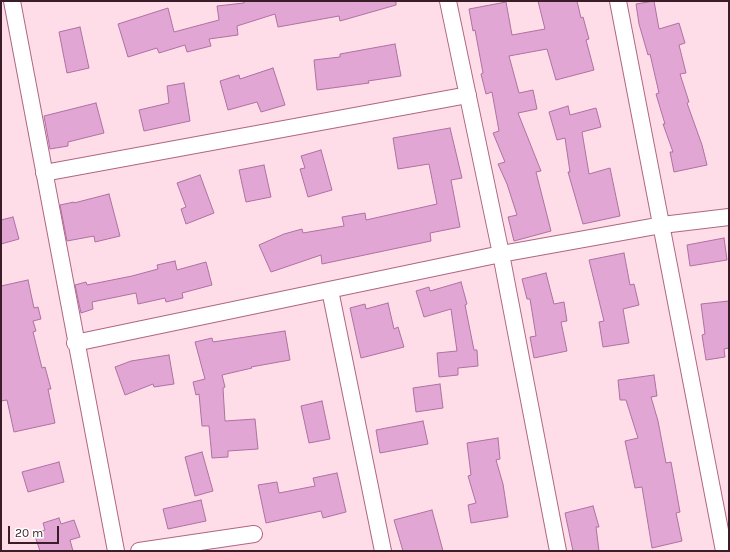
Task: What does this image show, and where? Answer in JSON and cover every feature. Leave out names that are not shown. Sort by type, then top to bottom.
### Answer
[{"type":"street","points":[[12,1],[116,551]]},
{"type":"street","points":[[448,1],[501,254],[558,551]]},
{"type":"street","points":[[618,1],[724,551]]},
{"type":"street","points":[[44,173],[468,95]]},
{"type":"street","points":[[76,343],[501,254],[662,225],[729,217]]},
{"type":"street","points":[[330,290],[383,551]]},
{"type":"street","points":[[140,551],[254,534]]},
{"type":"building","points":[[244,1],[396,1],[396,5],[340,21],[339,16],[278,27],[275,14],[237,26],[238,35],[209,39],[211,46],[187,52],[185,45],[159,53],[157,48],[128,57],[118,24],[168,8],[174,32],[219,20],[217,6],[244,3]]},
{"type":"building","points":[[538,1],[577,1],[581,18],[583,17],[589,39],[586,40],[594,70],[556,80],[547,49],[509,56],[519,93],[533,90],[537,109],[518,113],[541,171],[536,172],[551,231],[514,241],[508,217],[517,215],[507,184],[498,164],[505,162],[493,133],[499,131],[492,92],[486,94],[481,74],[483,73],[475,30],[473,31],[469,9],[506,2],[512,35],[545,29]]},
{"type":"building","points":[[654,1],[659,29],[679,23],[685,43],[679,45],[686,73],[680,74],[689,102],[687,103],[702,145],[707,165],[674,172],[670,152],[673,152],[663,124],[665,124],[656,94],[659,93],[650,54],[648,55],[639,24],[636,4]]},
{"type":"building","points":[[80,27],[89,68],[67,73],[59,32]]},
{"type":"building","points":[[395,44],[401,76],[368,81],[369,83],[317,90],[314,60],[340,57],[340,54]]},
{"type":"building","points":[[273,68],[285,105],[261,112],[257,102],[228,110],[220,81],[239,75],[240,79]]},
{"type":"building","points":[[184,83],[190,121],[144,131],[139,110],[169,103],[167,86]]},
{"type":"building","points":[[96,103],[104,133],[68,142],[68,146],[50,149],[44,116]]},
{"type":"building","points":[[568,106],[570,115],[596,108],[601,127],[582,132],[589,174],[610,168],[620,216],[583,224],[568,172],[570,172],[565,138],[557,140],[549,112]]},
{"type":"building","points":[[450,128],[462,178],[451,180],[460,227],[430,233],[431,241],[322,264],[321,255],[271,272],[259,245],[284,234],[302,229],[303,233],[344,226],[342,217],[365,213],[366,220],[437,204],[429,164],[398,169],[393,138]]},
{"type":"building","points":[[321,150],[332,190],[308,197],[300,169],[305,168],[301,156]]},
{"type":"building","points":[[264,165],[271,197],[246,202],[239,170]]},
{"type":"building","points":[[200,175],[214,213],[186,224],[181,209],[186,207],[177,183]]},
{"type":"building","points":[[109,194],[120,236],[95,242],[94,236],[67,241],[60,205]]},
{"type":"building","points":[[13,217],[19,239],[1,244],[1,220]]},
{"type":"building","points":[[724,238],[727,260],[690,266],[687,245]]},
{"type":"building","points":[[624,253],[630,285],[634,284],[639,305],[623,309],[629,343],[603,347],[599,322],[604,321],[589,260]]},
{"type":"building","points":[[175,261],[177,270],[206,262],[212,285],[182,293],[183,298],[166,302],[165,298],[138,304],[136,293],[92,302],[93,309],[81,313],[75,285],[86,282],[87,285],[132,276],[158,269],[157,265]]},
{"type":"building","points":[[546,273],[554,304],[564,302],[567,321],[561,322],[567,351],[534,358],[530,337],[536,336],[530,299],[527,299],[522,279]]},
{"type":"building","points":[[28,280],[34,308],[38,307],[41,319],[33,321],[36,331],[33,332],[42,368],[45,367],[51,389],[48,389],[55,423],[14,432],[7,400],[1,401],[1,286]]},
{"type":"building","points":[[461,282],[467,304],[465,305],[474,350],[477,350],[478,366],[458,368],[458,375],[439,377],[437,353],[457,351],[451,309],[424,317],[416,291],[429,287],[430,291]]},
{"type":"building","points":[[729,301],[729,348],[724,349],[725,357],[706,360],[702,335],[705,334],[701,304]]},
{"type":"building","points":[[388,303],[394,329],[398,327],[404,347],[361,358],[350,308],[365,304],[366,309]]},
{"type":"building","points":[[285,331],[290,360],[251,367],[252,368],[222,375],[225,387],[223,388],[225,421],[255,419],[258,449],[228,451],[228,457],[212,458],[209,426],[202,426],[199,394],[196,395],[193,382],[205,379],[195,342],[212,338],[213,342]]},
{"type":"building","points":[[169,355],[174,384],[154,387],[153,384],[125,395],[115,367],[131,361]]},
{"type":"building","points":[[654,375],[657,396],[651,397],[658,421],[666,463],[671,462],[680,512],[676,513],[682,541],[652,548],[642,487],[635,488],[625,441],[638,438],[626,400],[620,400],[618,380]]},
{"type":"building","points":[[440,384],[443,408],[416,412],[413,388]]},
{"type":"building","points":[[322,401],[330,439],[309,443],[301,406]]},
{"type":"building","points":[[423,421],[428,444],[380,453],[376,430]]},
{"type":"building","points":[[498,438],[500,459],[496,460],[503,484],[508,517],[471,523],[468,505],[476,503],[468,476],[471,475],[467,443]]},
{"type":"building","points":[[202,452],[213,491],[195,496],[185,457]]},
{"type":"building","points":[[59,462],[64,482],[28,492],[22,472]]},
{"type":"building","points":[[337,473],[346,512],[323,518],[321,511],[266,523],[258,485],[277,482],[279,493],[315,486],[313,478]]},
{"type":"building","points":[[201,500],[206,521],[168,529],[163,509]]},
{"type":"building","points":[[593,506],[599,527],[596,527],[599,551],[573,551],[565,513]]},
{"type":"building","points":[[432,510],[443,551],[403,551],[394,520]]},
{"type":"building","points":[[59,518],[61,524],[74,520],[80,537],[70,540],[73,551],[40,551],[34,533],[45,530],[43,523]]}]
